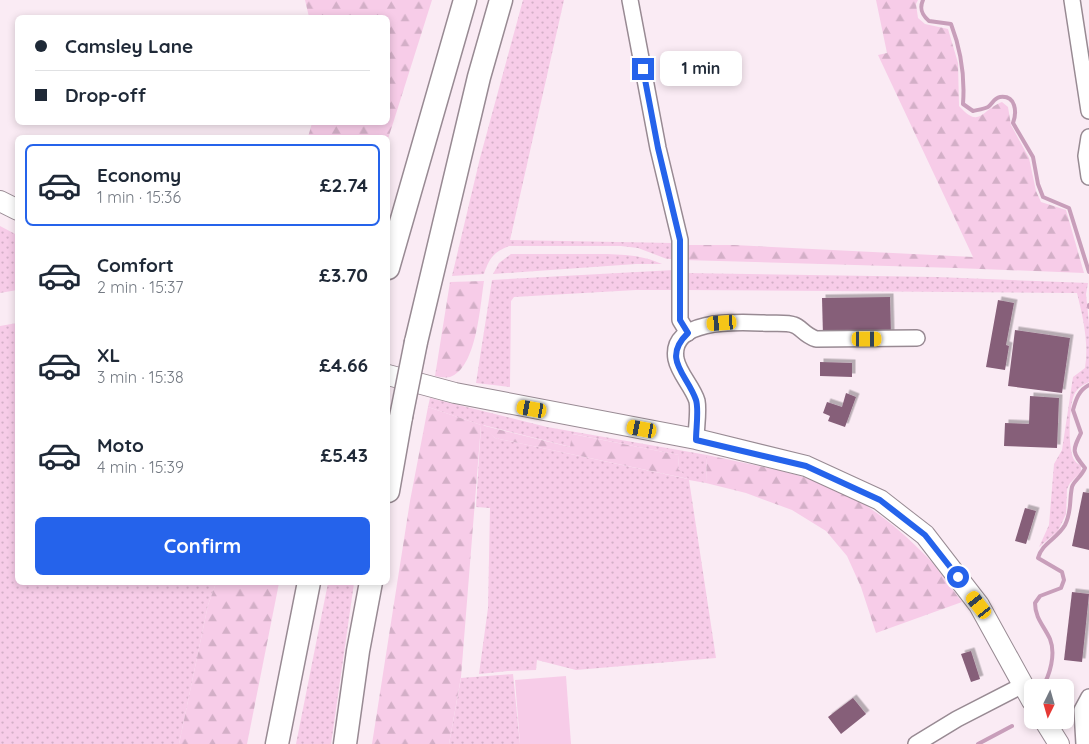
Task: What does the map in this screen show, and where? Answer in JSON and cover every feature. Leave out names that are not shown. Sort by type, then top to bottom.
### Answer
[{"type":"highway","points":[[390,261],[464,0]]},
{"type":"highway","points":[[390,480],[416,342],[479,77],[501,0]]},
{"type":"highway","points":[[278,740],[308,585]]},
{"type":"highway","points":[[345,744],[358,650],[370,585]]},
{"type":"main road","points":[[0,201],[15,208]]},
{"type":"main road","points":[[390,376],[471,397],[696,440],[806,466],[880,500],[925,535],[979,605],[1024,686]]},
{"type":"main road","points":[[1050,729],[1059,744]]},
{"type":"street","points":[[630,0],[658,148],[680,240],[680,320],[688,333]]},
{"type":"street","points":[[1072,0],[1089,111]]},
{"type":"street","points":[[1089,137],[1086,156],[1089,177]]},
{"type":"street","points":[[696,440],[697,401],[676,359],[678,343],[688,333],[707,324],[736,322],[794,325],[807,336],[816,339],[917,338]]},
{"type":"street","points":[[916,744],[957,719],[1024,694]]},
{"type":"street","points":[[1084,744],[1082,710],[1089,697]]},
{"type":"green space","points":[[305,0],[432,0],[389,135],[309,135],[311,125],[390,125],[390,15],[309,15]]},
{"type":"green space","points":[[523,0],[564,0],[510,240],[671,243],[673,244],[673,259],[667,259],[638,248],[621,246],[509,246],[493,256],[484,274],[452,276],[480,158]]},
{"type":"green space","points":[[876,0],[918,0],[916,4],[918,18],[925,24],[948,29],[958,63],[959,106],[966,113],[971,116],[980,116],[1002,102],[1008,107],[1011,125],[1029,158],[1036,191],[1041,202],[1066,210],[1084,273],[683,260],[683,245],[734,245],[973,257],[878,55],[887,53]]},
{"type":"green space","points":[[0,226],[15,234],[15,290],[0,293]]},
{"type":"green space","points":[[511,254],[620,254],[642,257],[662,264],[636,264],[493,274],[499,263]]},
{"type":"green space","points":[[674,270],[673,290],[636,290],[514,297],[511,301],[510,387],[476,383],[492,280]]},
{"type":"green space","points":[[683,273],[937,277],[1088,283],[1086,294],[1089,324],[1089,382],[1080,387],[1075,393],[1070,418],[1072,456],[1081,466],[1081,472],[1067,489],[1066,514],[1058,531],[1039,547],[1049,525],[1054,464],[1062,450],[1073,377],[1085,368],[1086,340],[1077,293],[684,290]]},
{"type":"green space","points":[[484,281],[476,335],[466,362],[459,371],[450,377],[435,376],[450,282]]},
{"type":"green space","points":[[15,323],[15,585],[215,585],[208,605],[179,744],[0,744],[0,326]]},
{"type":"green space","points":[[430,398],[547,427],[707,455],[706,483],[689,480],[716,658],[576,670],[537,660],[536,670],[479,674],[488,608],[490,508],[476,507],[481,425],[428,407]],"holes":[[[483,425],[571,447],[573,434],[679,455],[678,469],[688,479],[495,438]]]},
{"type":"green space","points":[[428,407],[481,425],[461,677],[449,744],[372,744],[410,501]]},
{"type":"green space","points":[[481,425],[570,447],[572,434],[679,455],[678,469],[689,479],[495,438]]},
{"type":"green space","points":[[707,455],[793,474],[827,485],[855,498],[888,521],[918,548],[962,602],[876,633],[861,587],[847,556],[826,531],[792,510],[746,493],[706,483]]},
{"type":"green space","points":[[215,585],[279,585],[247,744],[179,744],[208,605]]},
{"type":"green space","points":[[328,585],[354,585],[331,744],[296,744]]},
{"type":"green space","points":[[513,674],[520,744],[449,744],[461,678]]},
{"type":"green space","points":[[566,676],[571,744],[520,744],[515,680]]},
{"type":"building","points":[[890,297],[891,335],[823,336],[822,298]]},
{"type":"building","points":[[998,300],[1014,303],[1006,345],[1009,346],[1005,370],[986,367]]},
{"type":"building","points":[[1015,330],[1070,338],[1062,393],[1008,386]]},
{"type":"building","points":[[820,362],[852,363],[852,377],[820,376]]},
{"type":"building","points":[[846,393],[856,397],[845,427],[828,421],[830,416],[823,413],[827,402],[842,407]]},
{"type":"building","points":[[1030,396],[1059,398],[1057,448],[1004,446],[1005,423],[1029,424]]},
{"type":"building","points":[[1083,492],[1089,493],[1089,550],[1072,546]]},
{"type":"building","points":[[1025,508],[1036,511],[1026,544],[1015,541]]},
{"type":"building","points":[[1072,592],[1089,594],[1082,662],[1064,660]]},
{"type":"building","points":[[971,651],[980,679],[971,682],[961,654]]},
{"type":"building","points":[[853,698],[866,714],[841,734],[828,717]]},
{"type":"waterway","points":[[923,0],[922,12],[929,21],[951,24],[961,64],[963,104],[973,111],[988,107],[1000,97],[1005,97],[1012,101],[1015,109],[1013,123],[1033,157],[1038,184],[1043,197],[1069,208],[1089,272]]},
{"type":"waterway","points":[[1046,679],[1050,671],[1052,645],[1036,613],[1035,603],[1040,596],[1061,588],[1064,580],[1062,572],[1038,558],[1043,548],[1065,525],[1070,511],[1072,487],[1085,468],[1075,451],[1081,433],[1073,410],[1078,395],[1089,385]]},
{"type":"waterway","points":[[978,744],[1012,726]]},
{"type":"route","points":[[643,69],[658,148],[680,240],[680,320],[688,333],[678,343],[676,359],[697,401],[696,440],[806,466],[880,500],[925,535],[958,577]]}]
